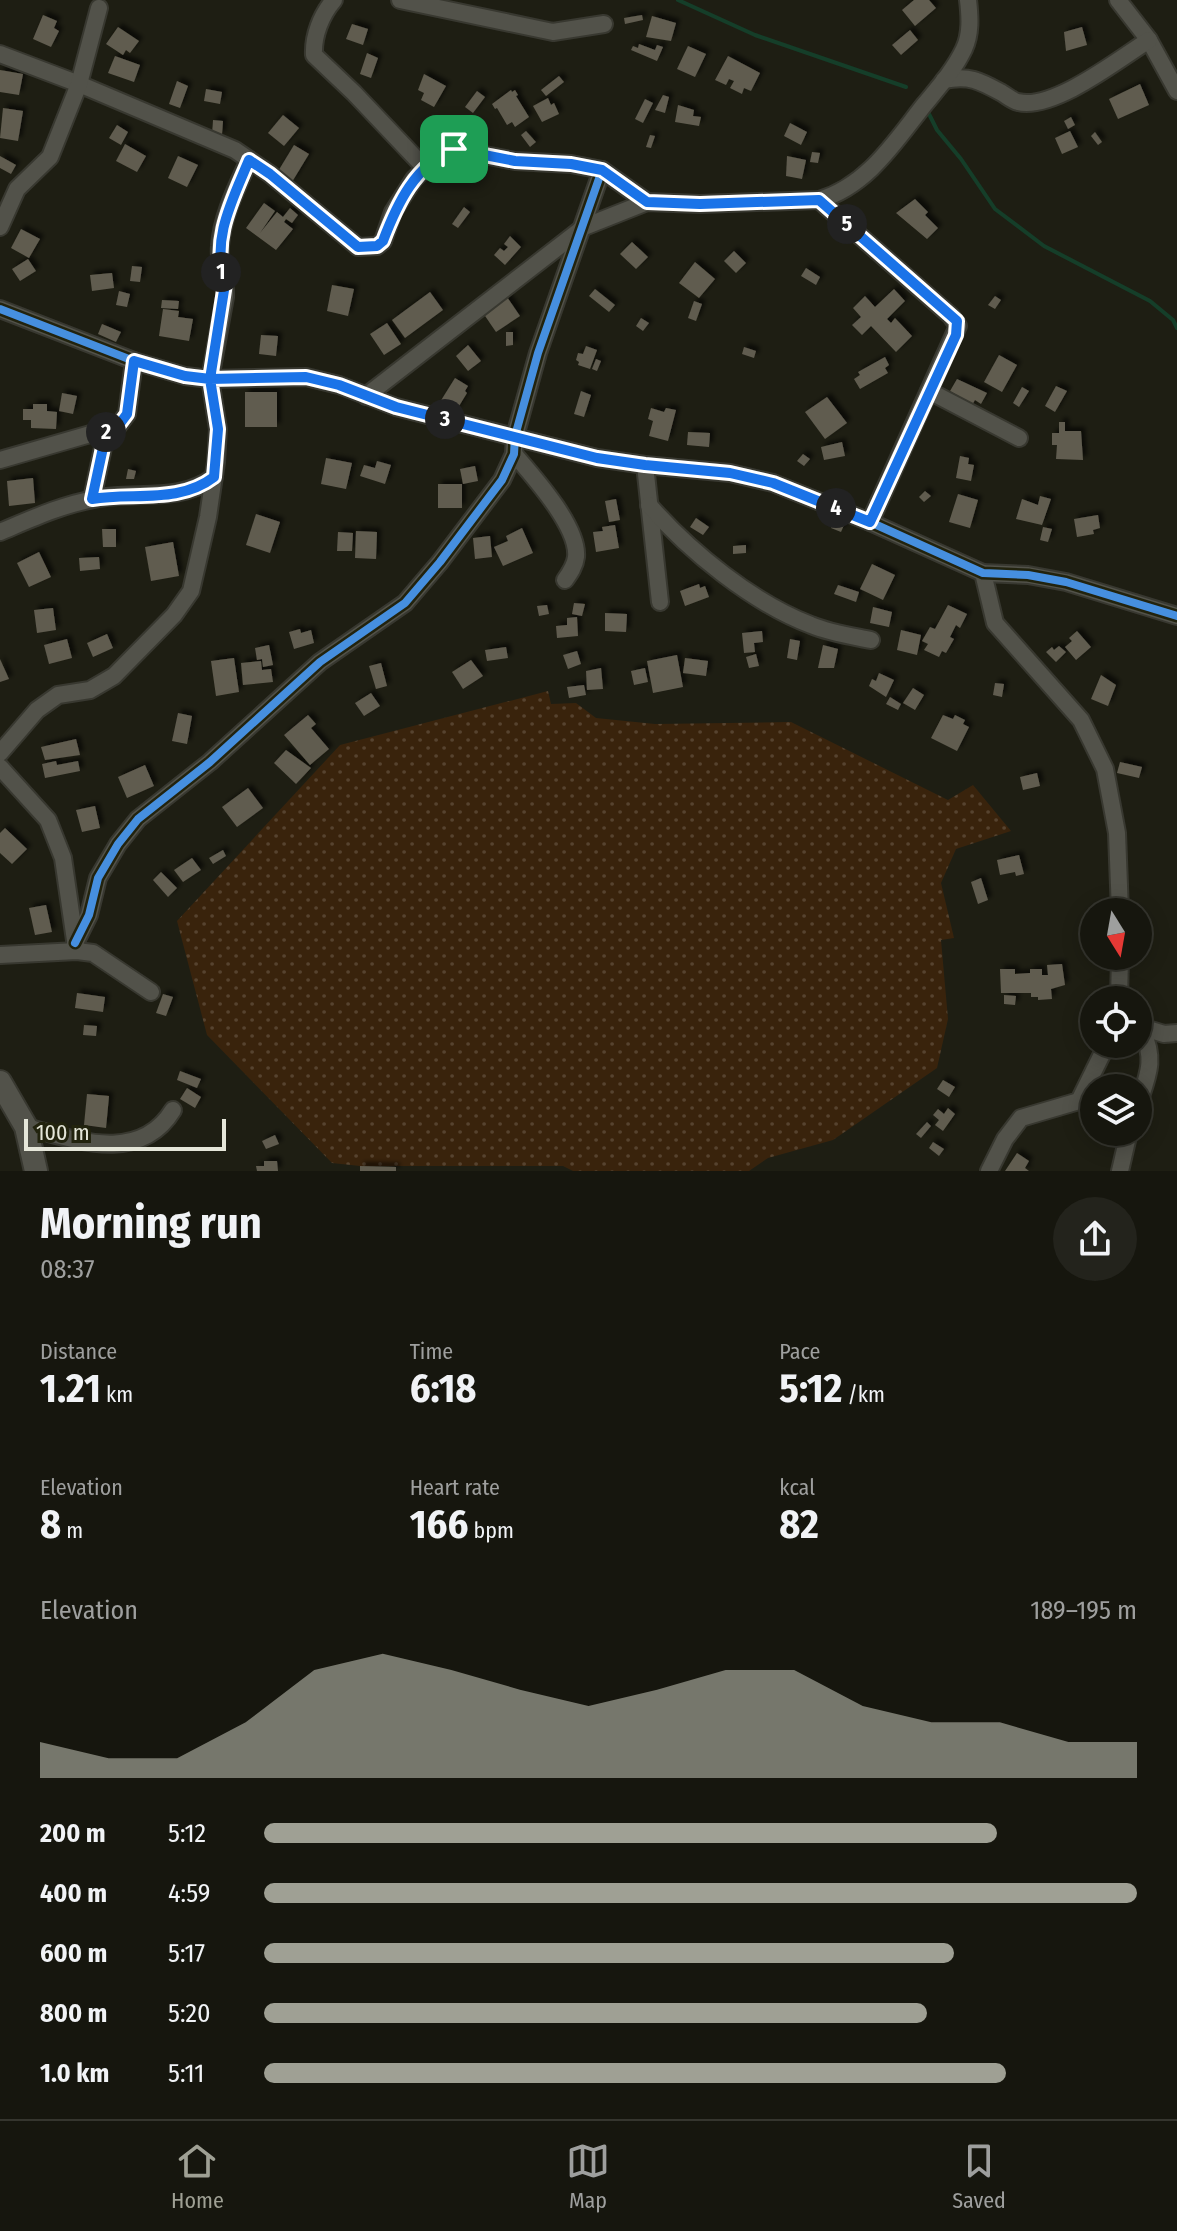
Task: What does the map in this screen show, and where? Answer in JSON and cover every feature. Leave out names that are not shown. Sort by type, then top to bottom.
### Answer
[{"type":"street","points":[[334,0],[313,40],[314,55],[425,168]]},
{"type":"street","points":[[400,0],[553,32],[604,24]]},
{"type":"street","points":[[366,396],[584,227],[647,202],[700,204],[819,200],[834,196],[876,166],[944,80],[964,49],[970,26],[968,0]]},
{"type":"street","points":[[1118,0],[1149,40],[1177,91]]},
{"type":"street","points":[[0,227],[17,189],[50,157],[79,84],[99,8]]},
{"type":"street","points":[[944,80],[963,76],[1017,102],[1038,103],[1060,96],[1149,40]]},
{"type":"street","points":[[0,54],[235,150],[358,247],[383,241],[393,212],[414,179],[441,154],[454,149],[515,161],[571,164],[602,170],[647,202]]},
{"type":"street","points":[[0,753],[37,710],[58,695],[90,690],[114,676],[183,604],[191,591],[214,477],[218,429],[210,379],[225,297],[219,257],[222,227],[249,160]]},
{"type":"street","points":[[76,947],[89,915],[98,878],[118,844],[138,819],[210,762],[320,662],[405,603],[502,480],[514,454],[515,436],[538,353],[602,170]]},
{"type":"street","points":[[819,200],[957,321],[956,335],[870,522]]},
{"type":"street","points":[[0,309],[134,361],[185,376],[210,379],[306,377],[339,385],[396,407],[597,458],[730,473],[759,480],[870,522],[983,573],[1028,575],[1066,582],[1177,616]]},
{"type":"street","points":[[0,460],[118,426],[127,414],[134,361]]},
{"type":"street","points":[[929,391],[1019,438]]},
{"type":"street","points":[[92,499],[107,429]]},
{"type":"street","points":[[514,454],[550,498],[574,541],[576,556],[573,569],[565,580]]},
{"type":"street","points":[[645,465],[660,602]]},
{"type":"street","points":[[0,532],[45,513],[92,499],[176,495],[205,484],[214,477]]},
{"type":"street","points":[[649,505],[695,549],[780,612],[814,626],[871,640]]},
{"type":"street","points":[[983,573],[995,623],[1081,720],[1105,769],[1117,833],[1119,898]]},
{"type":"street","points":[[0,767],[48,820],[63,858],[76,947]]},
{"type":"street","points":[[0,955],[76,947],[93,953],[151,992]]},
{"type":"street","points":[[1152,1030],[1177,1033]]},
{"type":"street","points":[[989,1171],[1005,1139],[1021,1118],[1079,1101],[1100,1058]]},
{"type":"street","points":[[0,1082],[26,1127],[36,1171]]},
{"type":"street","points":[[26,1127],[90,1144],[114,1144],[153,1134],[173,1110]]},
{"type":"street","points":[[1120,1171],[1126,1146]]},
{"type":"shaded area","points":[[548,691],[551,704],[576,703],[596,718],[655,724],[791,722],[948,800],[973,785],[1011,831],[956,849],[941,883],[954,938],[941,940],[948,1019],[937,1068],[833,1140],[768,1158],[749,1171],[573,1171],[563,1166],[360,1166],[332,1163],[207,1035],[177,921],[340,745]]},
{"type":"building","points":[[914,0],[929,0],[936,8],[915,26],[902,10]]},
{"type":"building","points":[[43,15],[57,21],[54,28],[59,31],[51,47],[33,39]]},
{"type":"building","points":[[642,15],[643,20],[625,24],[624,18]]},
{"type":"building","points":[[652,16],[676,23],[671,41],[646,37]]},
{"type":"building","points":[[352,24],[368,29],[363,45],[346,39]]},
{"type":"building","points":[[118,27],[139,41],[130,53],[126,50],[123,55],[106,44]]},
{"type":"building","points":[[1082,27],[1087,45],[1066,51],[1064,32]]},
{"type":"building","points":[[910,30],[918,40],[901,55],[892,45]]},
{"type":"building","points":[[639,44],[655,50],[657,45],[663,47],[657,61],[631,50],[633,46],[638,48]]},
{"type":"building","points":[[688,46],[706,54],[695,77],[677,69]]},
{"type":"building","points":[[367,53],[378,58],[371,78],[360,74]]},
{"type":"building","points":[[115,56],[140,65],[134,82],[108,73]]},
{"type":"building","points":[[728,56],[760,73],[751,91],[744,88],[742,94],[730,88],[734,81],[729,79],[726,85],[715,80]]},
{"type":"building","points":[[0,70],[23,74],[19,95],[0,92]]},
{"type":"building","points":[[424,74],[446,86],[434,107],[421,100],[424,93],[418,90]]},
{"type":"building","points":[[559,76],[564,82],[546,96],[541,90]]},
{"type":"building","points":[[177,81],[188,86],[180,108],[169,104]]},
{"type":"building","points":[[1140,84],[1149,105],[1118,119],[1109,99]]},
{"type":"building","points":[[206,89],[222,92],[220,104],[204,101]]},
{"type":"building","points":[[515,90],[529,117],[515,127],[512,122],[507,125],[492,104]]},
{"type":"building","points":[[477,91],[485,97],[473,113],[465,107]]},
{"type":"building","points":[[663,95],[669,97],[665,113],[655,110]]},
{"type":"building","points":[[548,98],[559,114],[542,122],[533,106]]},
{"type":"building","points":[[645,99],[653,103],[643,123],[635,119]]},
{"type":"building","points":[[678,105],[694,110],[693,116],[701,117],[699,126],[675,122]]},
{"type":"building","points":[[3,108],[23,111],[18,141],[0,138]]},
{"type":"building","points":[[283,115],[299,128],[284,146],[268,133]]},
{"type":"building","points":[[1071,117],[1075,125],[1068,129],[1064,121]]},
{"type":"building","points":[[213,120],[223,121],[222,135],[212,135]]},
{"type":"building","points":[[790,123],[807,132],[801,145],[784,136]]},
{"type":"building","points":[[117,125],[128,132],[121,145],[109,138]]},
{"type":"building","points":[[526,131],[536,142],[530,147],[521,135]]},
{"type":"building","points":[[1070,131],[1078,147],[1062,154],[1055,138]]},
{"type":"building","points":[[1095,132],[1102,142],[1098,145],[1091,136]]},
{"type":"building","points":[[650,135],[655,136],[651,148],[646,147]]},
{"type":"building","points":[[125,144],[146,156],[137,172],[116,161]]},
{"type":"building","points":[[294,145],[309,154],[292,182],[277,173]]},
{"type":"building","points":[[812,152],[820,153],[818,163],[810,162]]},
{"type":"building","points":[[0,156],[16,165],[11,174],[0,168]]},
{"type":"building","points":[[178,156],[198,165],[187,187],[168,178]]},
{"type":"building","points":[[787,156],[806,160],[802,179],[786,176]]},
{"type":"building","points":[[915,199],[938,228],[927,239],[896,213]]},
{"type":"building","points":[[264,203],[275,211],[260,233],[277,212],[283,217],[290,208],[298,215],[292,223],[286,219],[284,222],[293,229],[276,250],[246,228]]},
{"type":"building","points":[[464,207],[470,212],[458,228],[452,224]]},
{"type":"building","points":[[21,229],[40,239],[29,258],[11,248]]},
{"type":"building","points":[[510,236],[521,247],[505,265],[494,255],[500,248],[504,251],[508,247],[504,244]]},
{"type":"building","points":[[632,242],[648,257],[636,269],[620,254]]},
{"type":"building","points":[[734,251],[746,263],[736,273],[724,261]]},
{"type":"building","points":[[28,259],[36,271],[20,281],[12,269]]},
{"type":"building","points":[[695,262],[715,279],[699,298],[679,283]]},
{"type":"building","points":[[132,266],[142,267],[140,282],[130,281]]},
{"type":"building","points":[[806,268],[820,277],[816,285],[801,276]]},
{"type":"building","points":[[112,273],[114,288],[92,291],[90,275]]},
{"type":"building","points":[[332,285],[354,289],[348,316],[327,311]]},
{"type":"building","points":[[595,289],[615,305],[609,312],[589,296]]},
{"type":"building","points":[[894,289],[905,301],[887,319],[891,323],[895,318],[912,336],[896,352],[871,326],[862,335],[852,325],[861,317],[853,308],[865,296],[875,307]]},
{"type":"building","points":[[119,291],[130,294],[127,307],[116,305]]},
{"type":"building","points":[[430,292],[443,310],[405,338],[392,320]]},
{"type":"building","points":[[995,296],[1001,300],[995,309],[988,305]]},
{"type":"building","points":[[507,297],[520,316],[496,332],[483,313]]},
{"type":"building","points":[[162,300],[179,301],[178,309],[161,308]]},
{"type":"building","points":[[694,301],[702,304],[696,321],[688,318]]},
{"type":"building","points":[[163,309],[179,311],[178,317],[193,319],[189,341],[159,336]]},
{"type":"building","points":[[641,318],[649,323],[643,331],[636,326]]},
{"type":"building","points":[[387,323],[401,344],[384,355],[370,334]]},
{"type":"building","points":[[102,324],[121,332],[116,342],[98,334]]},
{"type":"building","points":[[506,332],[513,332],[513,345],[506,346]]},
{"type":"building","points":[[261,335],[278,336],[276,356],[259,354]]},
{"type":"building","points":[[468,345],[481,361],[468,371],[456,356]]},
{"type":"building","points":[[586,346],[597,350],[590,369],[578,365],[576,360],[578,353],[583,354]]},
{"type":"building","points":[[744,347],[756,351],[754,358],[742,354]]},
{"type":"building","points":[[999,355],[1017,365],[1002,392],[984,382]]},
{"type":"building","points":[[885,357],[889,365],[885,368],[888,373],[860,389],[854,379],[860,375],[858,372]]},
{"type":"building","points":[[596,359],[601,361],[597,371],[592,369]]},
{"type":"building","points":[[455,378],[468,386],[456,411],[440,402]]},
{"type":"building","points":[[957,379],[987,393],[981,404],[975,400],[971,407],[950,391]]},
{"type":"building","points":[[1056,386],[1067,391],[1055,412],[1045,406]]},
{"type":"building","points":[[1022,387],[1029,391],[1019,407],[1013,403]]},
{"type":"building","points":[[581,391],[591,395],[584,417],[574,414]]},
{"type":"building","points":[[245,392],[277,392],[277,427],[245,427]]},
{"type":"building","points":[[62,393],[77,396],[73,414],[59,411]]},
{"type":"building","points":[[827,397],[847,423],[825,439],[805,412]]},
{"type":"building","points":[[33,404],[47,404],[47,411],[57,412],[56,429],[31,428],[31,420],[23,420],[23,409],[33,409]]},
{"type":"building","points":[[651,408],[664,412],[666,408],[676,410],[668,441],[649,436],[653,421],[648,419]]},
{"type":"building","points":[[1059,422],[1065,422],[1065,431],[1081,431],[1083,460],[1056,459],[1057,445],[1052,445],[1052,433],[1059,433]]},
{"type":"building","points":[[688,432],[710,433],[709,447],[687,445]]},
{"type":"building","points":[[842,442],[845,456],[824,460],[821,447]]},
{"type":"building","points":[[803,454],[810,459],[804,466],[797,461]]},
{"type":"building","points":[[960,456],[969,458],[968,464],[974,465],[971,481],[956,478]]},
{"type":"building","points":[[326,458],[352,463],[346,489],[321,484]]},
{"type":"building","points":[[377,461],[391,465],[385,484],[360,476],[364,465],[375,468]]},
{"type":"building","points":[[475,466],[478,481],[463,484],[460,469]]},
{"type":"building","points":[[128,469],[136,471],[134,479],[126,479]]},
{"type":"building","points":[[33,478],[35,503],[9,506],[7,481]]},
{"type":"building","points":[[438,484],[462,484],[462,508],[438,508]]},
{"type":"building","points":[[925,491],[931,496],[924,502],[919,497]]},
{"type":"building","points":[[958,494],[978,500],[970,528],[949,522]]},
{"type":"building","points":[[1040,496],[1051,499],[1042,525],[1016,519],[1022,499],[1038,505]]},
{"type":"building","points":[[616,499],[620,520],[609,522],[605,501]]},
{"type":"building","points":[[256,514],[280,522],[270,553],[246,545]]},
{"type":"building","points":[[1098,515],[1100,528],[1093,530],[1094,534],[1077,537],[1074,519]]},
{"type":"building","points":[[696,518],[709,527],[703,535],[690,527]]},
{"type":"building","points":[[834,521],[844,525],[841,532],[831,528]]},
{"type":"building","points":[[615,525],[619,548],[596,552],[593,532]]},
{"type":"building","points":[[1043,527],[1052,529],[1048,542],[1040,540]]},
{"type":"building","points":[[522,528],[533,553],[503,566],[494,547],[508,541],[506,536]]},
{"type":"building","points":[[102,529],[116,529],[116,547],[103,547]]},
{"type":"building","points":[[356,531],[377,532],[376,559],[355,558]]},
{"type":"building","points":[[338,532],[353,533],[352,551],[337,551]]},
{"type":"building","points":[[490,536],[492,557],[475,559],[473,538]]},
{"type":"building","points":[[173,542],[179,576],[151,581],[145,547]]},
{"type":"building","points":[[746,545],[746,553],[733,554],[733,546]]},
{"type":"building","points":[[39,552],[51,577],[29,587],[17,563]]},
{"type":"building","points":[[99,557],[100,569],[80,571],[79,558]]},
{"type":"building","points":[[872,564],[895,575],[883,600],[860,589]]},
{"type":"building","points":[[699,584],[700,588],[705,586],[709,597],[685,606],[680,591]]},
{"type":"building","points":[[838,585],[859,592],[856,602],[834,594]]},
{"type":"building","points":[[574,603],[585,604],[582,616],[572,614]]},
{"type":"building","points":[[547,605],[549,614],[539,616],[537,606]]},
{"type":"building","points":[[948,605],[967,614],[960,628],[956,625],[950,637],[954,639],[946,653],[942,651],[939,657],[924,650],[928,644],[922,641],[930,627],[935,629]]},
{"type":"building","points":[[873,607],[892,612],[889,627],[870,623]]},
{"type":"building","points":[[53,608],[56,630],[37,633],[34,610]]},
{"type":"building","points":[[605,613],[627,614],[626,632],[605,631]]},
{"type":"building","points":[[577,617],[578,636],[557,638],[556,626],[567,625],[567,618]]},
{"type":"building","points":[[300,629],[301,633],[311,630],[314,643],[294,649],[289,632]]},
{"type":"building","points":[[901,630],[921,635],[917,655],[897,650]]},
{"type":"building","points":[[762,631],[763,642],[754,643],[755,652],[744,653],[742,633]]},
{"type":"building","points":[[1077,631],[1091,647],[1076,660],[1065,647]]},
{"type":"building","points":[[107,634],[113,648],[93,657],[87,643]]},
{"type":"building","points":[[67,639],[72,658],[49,664],[44,645]]},
{"type":"building","points":[[790,639],[800,641],[797,660],[787,658]]},
{"type":"building","points":[[269,645],[273,665],[263,667],[262,659],[257,660],[255,648]]},
{"type":"building","points":[[823,645],[838,649],[834,668],[818,668]]},
{"type":"building","points":[[1059,646],[1066,652],[1056,662],[1046,652]]},
{"type":"building","points":[[506,647],[508,658],[487,661],[485,650]]},
{"type":"building","points":[[577,651],[581,664],[568,669],[563,655]]},
{"type":"building","points":[[756,654],[759,666],[749,668],[746,657]]},
{"type":"building","points":[[677,655],[683,687],[653,693],[647,661]]},
{"type":"building","points":[[234,658],[239,692],[216,696],[211,661]]},
{"type":"building","points":[[685,658],[708,661],[706,676],[683,673]]},
{"type":"building","points":[[0,659],[9,679],[0,682]]},
{"type":"building","points":[[471,660],[483,676],[463,689],[452,672]]},
{"type":"building","points":[[261,661],[262,670],[271,669],[273,682],[243,685],[241,663]]},
{"type":"building","points":[[381,663],[387,686],[376,689],[369,666]]},
{"type":"building","points":[[601,668],[603,689],[587,690],[586,671]]},
{"type":"building","points":[[645,668],[648,682],[634,685],[631,671]]},
{"type":"building","points":[[879,673],[894,680],[886,697],[869,686],[872,679],[876,681]]},
{"type":"building","points":[[1101,675],[1116,685],[1108,706],[1091,699]]},
{"type":"building","points":[[995,683],[1004,684],[1002,697],[993,695]]},
{"type":"building","points":[[584,685],[586,695],[569,698],[567,687]]},
{"type":"building","points":[[913,688],[924,695],[915,710],[903,703]]},
{"type":"building","points":[[371,693],[380,706],[364,716],[355,703]]},
{"type":"building","points":[[890,697],[901,704],[898,710],[886,704]]},
{"type":"building","points":[[178,713],[192,716],[187,744],[172,741]]},
{"type":"building","points":[[308,715],[316,724],[311,728],[329,749],[310,765],[284,735]]},
{"type":"building","points":[[943,715],[953,719],[955,715],[965,720],[963,724],[969,727],[957,751],[931,738]]},
{"type":"building","points":[[76,739],[80,755],[45,760],[41,747]]},
{"type":"building","points":[[286,750],[311,768],[296,784],[274,763]]},
{"type":"building","points":[[56,761],[57,765],[78,761],[80,771],[45,778],[42,764]]},
{"type":"building","points":[[1120,762],[1142,767],[1139,778],[1117,773]]},
{"type":"building","points":[[145,765],[154,786],[127,798],[118,777]]},
{"type":"building","points":[[1037,773],[1040,786],[1023,790],[1020,777]]},
{"type":"building","points":[[248,788],[263,808],[237,827],[222,807]]},
{"type":"building","points":[[95,806],[100,828],[82,832],[76,810]]},
{"type":"building","points":[[5,828],[27,849],[12,864],[0,853],[0,833]]},
{"type":"building","points":[[223,850],[226,856],[213,864],[209,858]]},
{"type":"building","points":[[1019,855],[1024,874],[1000,875],[997,860]]},
{"type":"building","points":[[192,858],[201,870],[183,882],[174,870]]},
{"type":"building","points":[[161,872],[177,888],[168,897],[153,880]]},
{"type":"building","points":[[981,878],[988,900],[978,904],[971,882]]},
{"type":"building","points":[[46,905],[52,932],[35,935],[29,908]]},
{"type":"building","points":[[1062,964],[1065,985],[1051,989],[1052,999],[1038,1000],[1038,997],[1031,997],[1031,993],[1001,993],[1000,969],[1015,969],[1015,974],[1042,969],[1042,975],[1048,975],[1047,965]]},
{"type":"building","points":[[77,993],[105,997],[103,1012],[75,1008]]},
{"type":"building","points":[[163,994],[173,997],[166,1016],[156,1013]]},
{"type":"building","points":[[1004,995],[1016,996],[1015,1005],[1004,1004]]},
{"type":"building","points":[[84,1025],[97,1026],[96,1036],[83,1035]]},
{"type":"building","points":[[180,1071],[201,1079],[197,1088],[177,1080]]},
{"type":"building","points":[[943,1080],[955,1087],[949,1097],[937,1089]]},
{"type":"building","points":[[187,1088],[201,1097],[195,1108],[180,1099]]},
{"type":"building","points":[[87,1094],[109,1096],[106,1128],[84,1125]]},
{"type":"building","points":[[948,1108],[955,1114],[943,1131],[935,1125],[939,1120],[933,1115],[938,1109],[944,1114]]},
{"type":"building","points":[[927,1122],[931,1126],[921,1138],[916,1134]]},
{"type":"building","points":[[275,1135],[279,1144],[266,1149],[262,1141]]},
{"type":"building","points":[[933,1142],[944,1149],[939,1156],[929,1148]]},
{"type":"building","points":[[1017,1153],[1029,1161],[1025,1168],[1029,1171],[1005,1171]]},
{"type":"building","points":[[264,1161],[277,1161],[278,1171],[257,1171],[256,1166],[264,1166]]},
{"type":"building","points":[[360,1166],[396,1167],[396,1171],[360,1171]]},
{"type":"waterway","points":[[678,0],[755,35],[906,87]]},
{"type":"waterway","points":[[927,110],[937,130],[995,209],[1044,246],[1150,301],[1173,320],[1177,328]]},
{"type":"cycle path","points":[[75,943],[89,915],[98,878],[118,844],[138,819],[210,762],[320,662],[405,603],[502,480],[514,454],[515,436],[538,353],[602,170]]},
{"type":"cycle path","points":[[0,309],[134,361],[185,376],[210,379],[306,377],[339,385],[396,407],[597,458],[730,473],[773,483],[983,573],[1028,575],[1066,582],[1177,616]]},
{"type":"route","points":[[454,149],[441,154],[414,179],[393,212],[383,241],[377,246],[368,247],[358,247],[249,160],[222,227],[219,246],[225,297],[210,379],[218,429],[214,477],[205,484],[176,495],[92,499],[107,429],[118,426],[127,414],[134,361],[185,376],[210,379],[306,377],[339,385],[396,407],[597,458],[730,473],[773,483],[870,522],[956,335],[957,321],[819,200],[747,200],[700,204],[647,202],[602,170],[571,164],[515,161],[454,149]]}]
